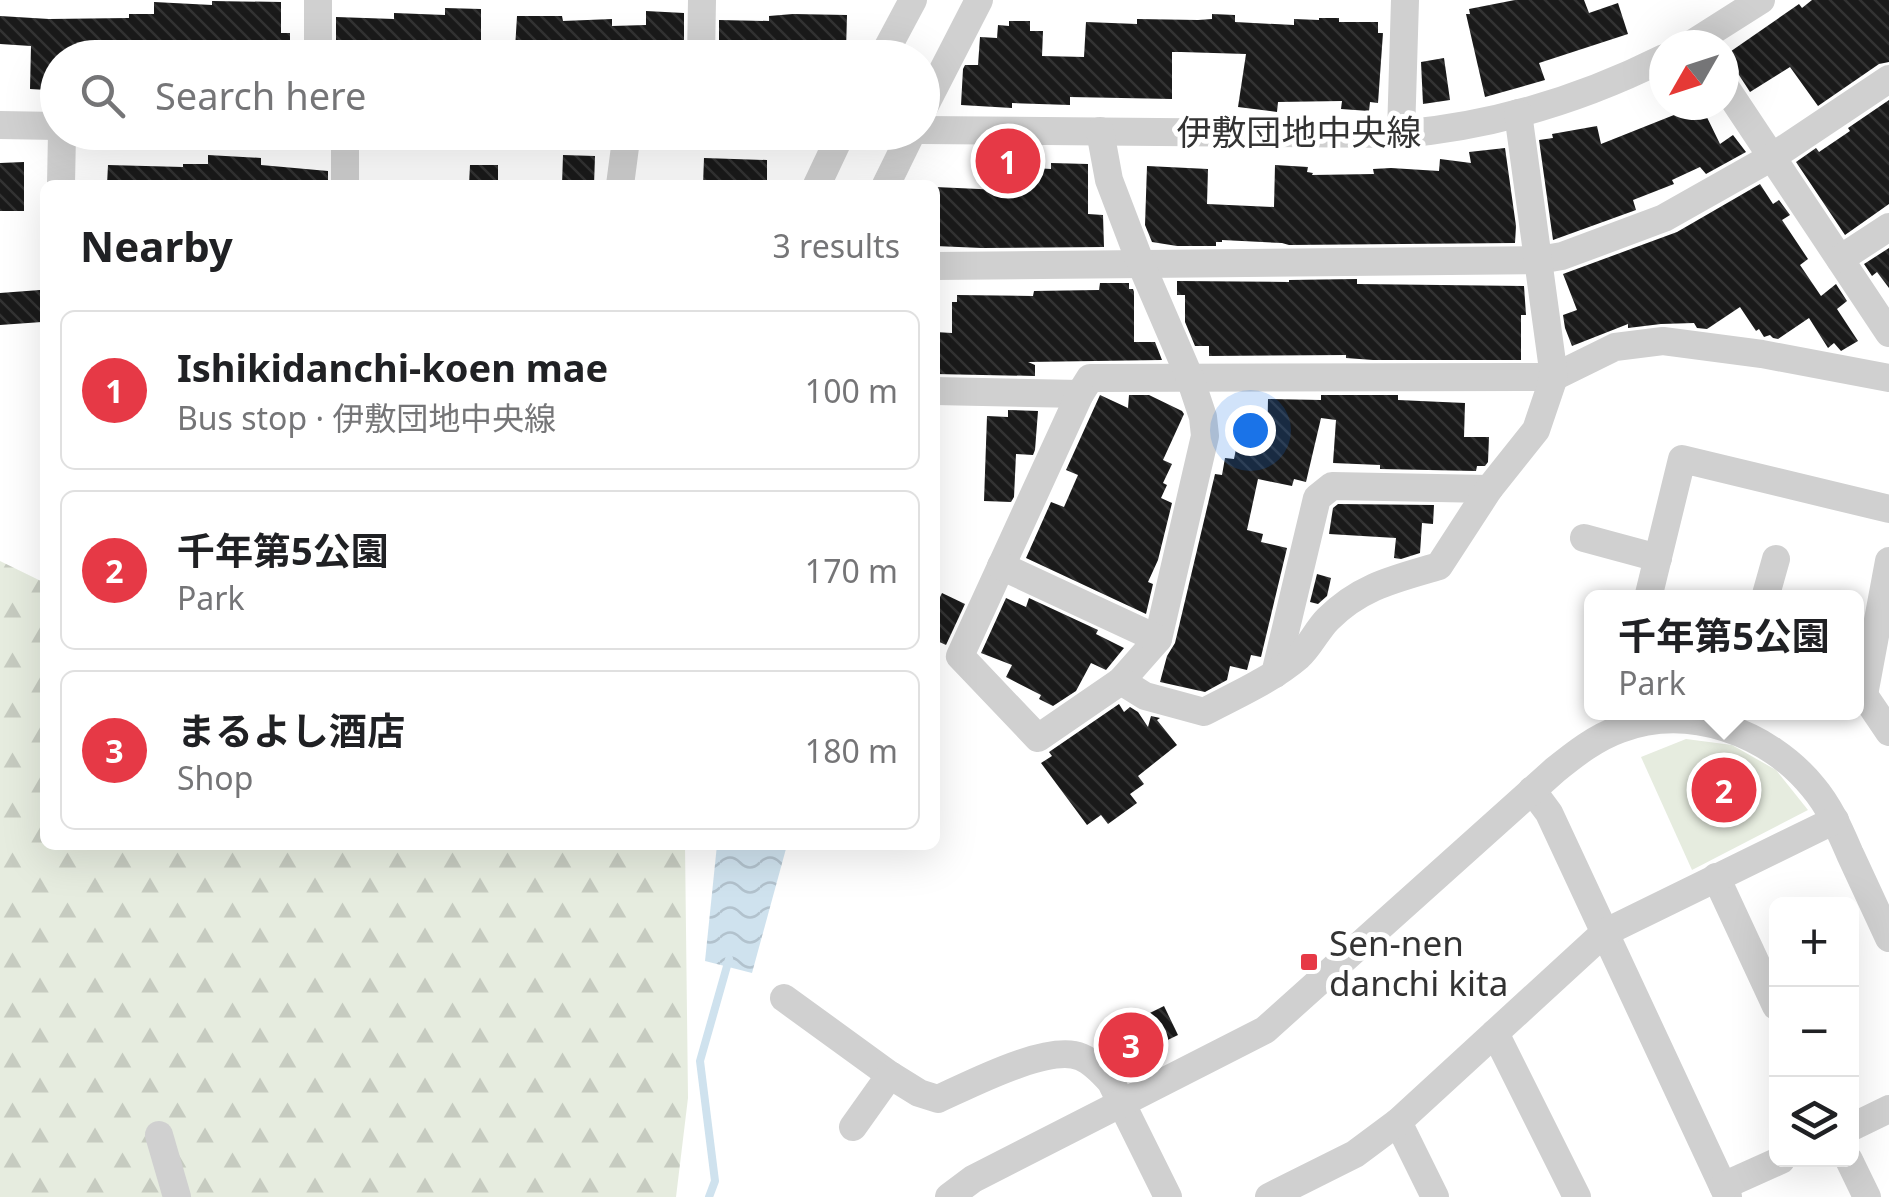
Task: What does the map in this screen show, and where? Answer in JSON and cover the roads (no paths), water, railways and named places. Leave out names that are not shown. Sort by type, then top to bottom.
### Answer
[{"type":"street","points":[[318,0],[318,40]]},
{"type":"street","points":[[701,40],[702,0]]},
{"type":"street","points":[[891,40],[912,0]]},
{"type":"street","points":[[940,75],[978,0]]},
{"type":"street","points":[[1401,134],[1405,0]]},
{"type":"street","points":[[1715,30],[1761,0]]},
{"type":"street","name":"伊敷団地中央線","points":[[940,130],[1401,134],[1450,129],[1518,113],[1601,88],[1649,65]]},
{"type":"street","points":[[940,266],[1538,260],[1562,256],[1664,218],[1772,157],[1889,79]]},
{"type":"street","points":[[1739,108],[1889,333]]},
{"type":"street","points":[[1122,681],[1145,696],[1204,712],[1275,674],[1302,653],[1325,622],[1352,599],[1376,584],[1439,566],[1489,488],[1536,430],[1554,377],[1518,113]]},
{"type":"street","points":[[0,125],[40,126]]},
{"type":"street","points":[[1100,131],[1109,180],[1140,264],[1190,378],[1205,436],[1158,638],[1122,681],[1038,738],[960,656],[1090,378],[1190,378],[1554,377],[1615,346],[1663,341],[1762,354],[1889,378]]},
{"type":"street","points":[[61,180],[62,150]]},
{"type":"street","points":[[345,150],[345,180]]},
{"type":"street","points":[[621,180],[625,150]]},
{"type":"street","points":[[818,180],[833,150]]},
{"type":"street","points":[[888,180],[903,150]]},
{"type":"street","points":[[1840,259],[1889,227]]},
{"type":"street","points":[[940,391],[1080,394]]},
{"type":"street","points":[[1650,590],[1682,459],[1889,509]]},
{"type":"street","points":[[1275,674],[1318,498],[1332,486],[1489,488]]},
{"type":"street","points":[[1584,538],[1658,558]]},
{"type":"street","points":[[1767,590],[1776,560]]},
{"type":"street","points":[[1864,674],[1889,561]]},
{"type":"street","points":[[1001,566],[1158,638]]},
{"type":"street","points":[[1864,698],[1889,732]]},
{"type":"street","points":[[950,1197],[973,1178],[1265,1030],[1532,790],[1587,745],[1618,729],[1644,722],[1682,720],[1718,724],[1758,741],[1790,763],[1814,788],[1835,820],[1889,938]]},
{"type":"street","points":[[1532,790],[1549,813],[1725,1192],[1769,1166]]},
{"type":"street","points":[[1269,1197],[1300,1190],[1398,1122],[1604,933],[1835,820]]},
{"type":"street","points":[[1716,877],[1769,991]]},
{"type":"street","points":[[784,998],[890,1074],[919,1093],[938,1099],[1020,1063],[1048,1056],[1078,1055],[1112,1082],[1168,1197]]},
{"type":"street","points":[[1496,1032],[1577,1197]]},
{"type":"street","points":[[853,1128],[890,1074]]},
{"type":"street","points":[[1859,1123],[1889,1109]]},
{"type":"street","points":[[1398,1122],[1435,1197]]},
{"type":"street","points":[[159,1134],[177,1197]]},
{"type":"street","points":[[1852,1167],[1867,1197]]},
{"type":"water","points":[[716,850],[786,850],[752,973],[705,961]]},
{"type":"waterway","points":[[709,1197],[715,1181],[700,1061],[729,959]]},
{"type":"place","name":"Ishikidanchi-koen mae","points":[[1008,161]]},
{"type":"place","name":"千年第5公園","points":[[1724,790]]},
{"type":"place","name":"Sen-nen danchi kita","points":[[1309,962]]},
{"type":"place","name":"まるよし酒店","points":[[1131,1045]]}]
